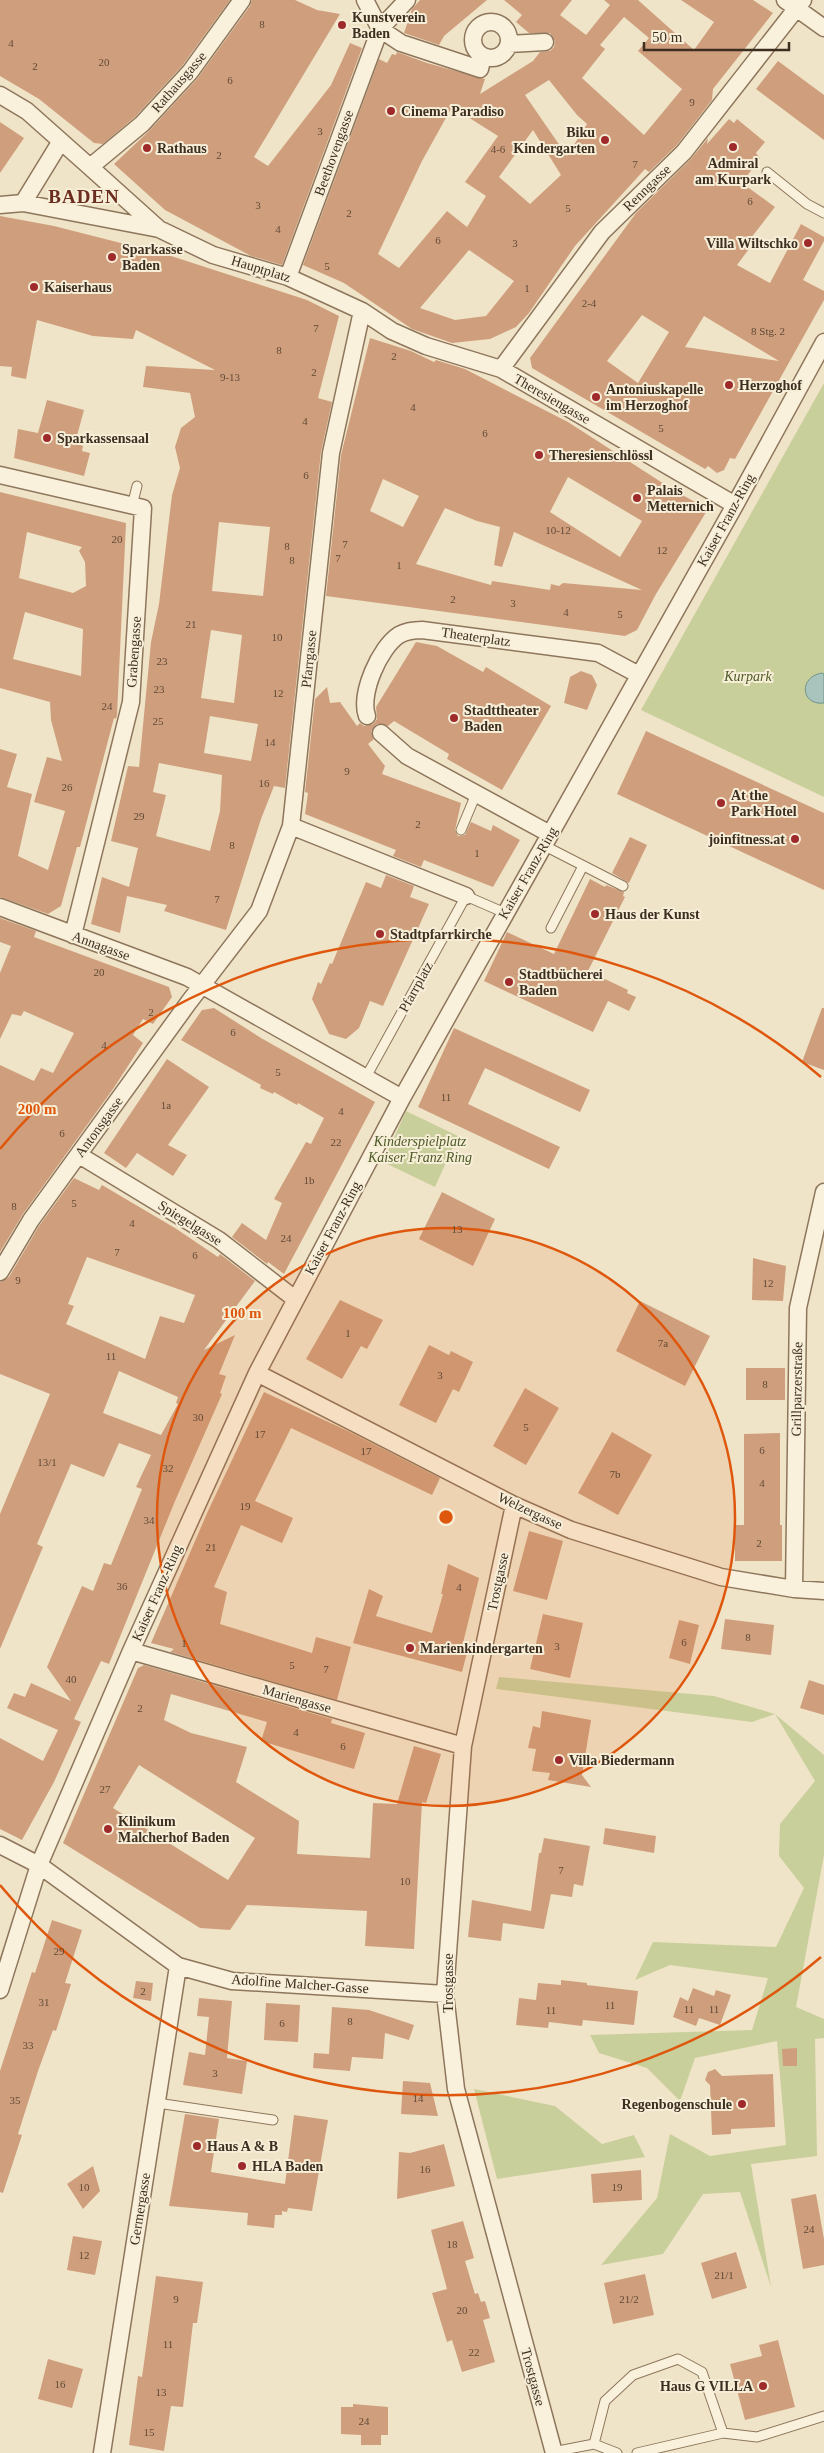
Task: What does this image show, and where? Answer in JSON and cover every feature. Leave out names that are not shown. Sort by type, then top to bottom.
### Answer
[{"type":"street","name":"Rathausgasse","points":[[90,167],[142,124],[190,72],[242,0]]},
{"type":"street","points":[[365,0],[380,29],[401,43],[480,67],[504,53],[509,44],[508,33],[500,25],[488,23],[478,29],[474,41],[480,67]]},
{"type":"street","name":"Beethovengasse","points":[[288,277],[380,29],[407,0]]},
{"type":"street","points":[[795,3],[824,28]]},
{"type":"street","name":"Renngasse","points":[[501,369],[602,232],[684,152],[795,3]]},
{"type":"street","points":[[509,44],[546,42]]},
{"type":"street","name":"Hauptplatz","points":[[0,95],[27,111],[159,229]]},
{"type":"street","points":[[23,203],[61,141]]},
{"type":"street","name":"Hauptplatz","points":[[0,205],[23,203],[159,229],[213,255],[288,277],[362,310]]},
{"type":"street","name":"Theresiengasse","points":[[362,310],[392,331],[426,346],[501,369],[735,505]]},
{"type":"street","name":"Pfarrgasse","points":[[202,986],[259,911],[291,826],[331,453],[362,310]]},
{"type":"street","name":"Kaiser Franz-Ring","points":[[0,1990],[40,1865],[131,1651],[257,1373],[402,1098],[735,505],[824,342]]},
{"type":"street","points":[[0,475],[132,506]]},
{"type":"street","name":"Grabengasse","points":[[73,936],[131,702],[143,508],[132,506]]},
{"type":"street","name":"Theaterplatz","points":[[367,716],[365,694],[376,666],[391,642],[400,634],[411,630],[598,653],[639,675]]},
{"type":"street","points":[[381,733],[407,756],[476,794],[546,840]]},
{"type":"street","points":[[291,826],[466,896]]},
{"type":"street","name":"Annagasse","points":[[0,907],[186,977],[202,986]]},
{"type":"street","points":[[202,986],[402,1098]]},
{"type":"street","name":"Antonsgasse","points":[[0,1272],[31,1220],[202,986]]},
{"type":"street","name":"Spiegelgasse","points":[[79,1155],[219,1240],[295,1299]]},
{"type":"street","name":"Grillparzerstraße","points":[[794,1589],[798,1308],[824,1192]]},
{"type":"street","name":"Welzergasse","points":[[257,1373],[514,1505],[571,1530],[721,1577],[794,1589],[824,1591]]},
{"type":"street","name":"Trostgasse","points":[[514,1505],[463,1746],[446,1994],[456,2090],[554,2452]]},
{"type":"street","name":"Mariengasse","points":[[131,1651],[463,1746]]},
{"type":"street","name":"Adolfine Malcher-Gasse","points":[[0,1845],[40,1865],[178,1966],[232,1981],[446,1994]]},
{"type":"street","name":"Germergasse","points":[[102,2453],[178,1966]]},
{"type":"lane","points":[[766,172],[807,204],[824,212]]},
{"type":"lane","points":[[132,506],[137,486]]},
{"type":"lane","points":[[461,830],[476,794]]},
{"type":"lane","points":[[546,840],[582,866],[623,886]]},
{"type":"lane","points":[[551,928],[582,866]]},
{"type":"lane","points":[[466,896],[505,913]]},
{"type":"lane","name":"Pfarrplatz","points":[[366,1077],[466,896]]},
{"type":"lane","points":[[156,2103],[273,2120]]},
{"type":"lane","points":[[594,2444],[605,2401],[633,2375],[678,2359],[702,2372],[723,2433]]},
{"type":"lane","points":[[637,2453],[723,2433],[757,2437],[824,2416]]},
{"type":"lane","points":[[554,2452],[594,2444],[617,2453]]},
{"type":"green space","name":"Kurpark","points":[[824,383],[824,797],[641,710]]},
{"type":"green space","name":"Kinderspielplatz Kaiser Franz Ring","points":[[406,1111],[458,1136],[435,1187],[383,1162]]},
{"type":"green space","points":[[499,1677],[714,1696],[775,1714],[752,1722],[496,1689]]},
{"type":"green space","points":[[775,1714],[824,1755],[824,1855],[796,2007],[824,2019],[824,2038],[815,2039],[817,2156],[751,2164],[771,2287],[740,2192],[703,2194],[663,2254],[601,2265],[657,2198],[670,2134],[710,2156],[786,2145],[777,2041],[695,2058],[680,2101],[647,2068],[599,2053],[590,2035],[752,2030],[768,1978],[670,1965],[635,1980],[653,1942],[776,1947],[804,1888],[779,1856],[780,1824],[815,1781]]},
{"type":"green space","points":[[474,2089],[555,2106],[602,2144],[634,2135],[645,2157],[497,2179]]},
{"type":"water","points":[[824,674],[824,703],[816,703],[807,696],[805,691],[806,685],[814,676]]},
{"type":"building","points":[[0,0],[230,0],[182,66],[135,117],[103,144],[94,143],[39,99],[0,76]]},
{"type":"building","points":[[252,0],[295,0],[317,10],[340,14],[254,157],[268,166],[331,85],[350,43],[362,48],[282,265],[251,256],[165,210],[114,164],[149,131],[197,79],[250,6]]},
{"type":"building","points":[[420,0],[487,0],[444,36],[439,45],[404,33],[412,9]]},
{"type":"building","points":[[504,0],[572,0],[560,15],[586,35],[610,5],[604,0],[638,0],[694,50],[714,22],[681,0],[753,0],[773,13],[713,89],[712,100],[677,145],[649,172],[645,169],[575,246],[529,313],[516,327],[490,339],[452,343],[412,329],[344,283],[303,265],[379,59],[387,63],[392,54],[396,55],[397,52],[427,63],[485,79],[480,94],[533,61],[540,52],[550,51],[554,47],[555,41],[550,33],[529,33],[516,22],[522,15]],"holes":[[[624,17],[649,38],[638,51],[682,89],[644,135],[582,78],[605,49],[600,45]],[[549,80],[577,115],[587,124],[567,156],[525,95]],[[452,107],[498,136],[465,182],[486,196],[467,227],[447,211],[399,268],[378,254],[422,161]],[[533,130],[561,175],[530,204],[499,177]],[[469,250],[514,281],[486,316],[455,320],[420,308]]]},
{"type":"building","points":[[778,61],[824,95],[824,140],[756,89]]},
{"type":"building","points":[[729,119],[734,123],[737,119],[765,142],[756,153],[760,158],[742,183],[775,207],[751,238],[755,241],[737,265],[770,283],[801,224],[824,237],[824,241],[803,280],[824,291],[824,300],[735,459],[730,458],[724,470],[717,473],[708,466],[705,469],[532,368],[530,358],[636,213],[691,159],[708,138],[707,144]],"holes":[[[642,315],[669,332],[638,383],[607,361]],[[704,316],[779,361],[685,347]]]},
{"type":"building","points":[[0,122],[24,138],[0,173]]},
{"type":"building","points":[[0,216],[54,226],[168,255],[307,300],[339,316],[318,398],[332,402],[321,452],[285,788],[274,786],[261,819],[226,930],[164,911],[167,905],[127,896],[120,933],[91,924],[102,877],[129,887],[138,848],[111,841],[128,766],[139,767],[151,642],[159,604],[172,495],[180,468],[175,447],[181,428],[195,417],[190,393],[143,387],[146,366],[215,370],[136,330],[133,339],[93,336],[37,320],[26,379],[11,376],[12,367],[0,366]],"holes":[[[219,522],[270,527],[263,596],[212,591]],[[211,630],[242,635],[234,703],[201,698]],[[210,716],[258,724],[251,761],[204,753]],[[159,763],[222,775],[220,811],[210,851],[156,836],[166,795],[153,792]]]},
{"type":"building","points":[[370,338],[411,351],[434,362],[436,360],[465,369],[568,422],[675,491],[708,509],[656,594],[637,630],[625,636],[326,596],[341,455]],"holes":[[[568,477],[642,521],[620,557],[550,512]],[[383,479],[419,496],[403,527],[370,511]],[[445,508],[477,521],[500,527],[494,565],[502,567],[514,532],[642,590],[563,583],[559,586],[551,584],[550,590],[492,581],[491,585],[416,564]]]},
{"type":"building","name":"Sparkassensaal","points":[[47,400],[84,410],[75,443],[83,446],[82,451],[90,453],[84,476],[14,458],[18,429],[38,433]]},
{"type":"building","points":[[0,492],[126,523],[117,715],[116,719],[114,718],[80,847],[77,847],[61,906],[48,914],[0,897],[0,749],[17,754],[7,787],[32,794],[18,856],[48,870],[65,811],[34,802],[47,757],[62,761],[51,720],[50,702],[0,688]],"holes":[[[27,532],[82,547],[79,551],[85,562],[86,586],[73,593],[19,578]],[[25,612],[83,629],[81,676],[13,659]]]},
{"type":"building","points":[[416,642],[437,646],[483,672],[486,667],[551,706],[502,790],[447,759],[449,754],[394,721],[388,726],[377,724],[371,731],[374,739],[368,744],[385,766],[382,774],[461,803],[455,830],[458,836],[465,835],[471,822],[491,831],[493,825],[520,840],[493,887],[424,860],[421,867],[393,856],[396,850],[305,814],[308,793],[305,792],[315,699],[327,687],[330,703],[340,702],[357,726],[360,723],[364,726],[373,724],[377,719],[376,707]]},
{"type":"building","points":[[581,671],[592,675],[597,685],[587,710],[564,703],[570,677]]},
{"type":"building","name":"At the Park Hotel","points":[[646,731],[824,813],[824,890],[617,794]]},
{"type":"building","points":[[630,837],[647,845],[629,883],[612,873]]},
{"type":"building","name":"Stadtpfarrkirche","points":[[386,875],[414,886],[410,897],[429,904],[383,1006],[370,1001],[359,1028],[346,1039],[329,1034],[312,999],[318,982],[321,984],[330,963],[332,964],[366,882],[381,888]]},
{"type":"building","points":[[590,879],[605,887],[606,885],[624,892],[623,896],[625,897],[588,971],[628,990],[627,993],[636,997],[629,1011],[608,1001],[593,1032],[484,981],[507,932],[554,954]]},
{"type":"building","points":[[0,918],[36,931],[34,937],[169,987],[172,997],[153,1024],[143,1019],[133,1035],[143,1043],[113,1089],[23,1214],[0,1252],[0,1065],[34,1081],[41,1068],[53,1073],[74,1033],[24,1011],[21,1016],[12,1014],[0,1039],[0,973],[11,946],[0,942]]},
{"type":"building","points":[[214,1008],[261,1038],[375,1102],[284,1274],[268,1262],[267,1264],[232,1237],[242,1223],[266,1240],[282,1203],[274,1199],[306,1142],[311,1144],[324,1118],[298,1103],[297,1105],[274,1092],[273,1094],[260,1088],[261,1085],[181,1040],[202,1010]]},
{"type":"building","points":[[822,1008],[824,1008],[824,1070],[802,1062]]},
{"type":"building","points":[[454,1028],[590,1090],[580,1112],[485,1068],[468,1104],[560,1147],[549,1169],[418,1107]]},
{"type":"building","points":[[167,1059],[209,1087],[168,1145],[187,1155],[173,1176],[137,1153],[126,1168],[104,1153]]},
{"type":"building","points":[[74,1178],[99,1190],[102,1185],[175,1228],[218,1257],[220,1254],[255,1281],[204,1350],[235,1335],[219,1374],[226,1376],[220,1393],[222,1394],[175,1501],[109,1664],[101,1661],[74,1719],[81,1722],[54,1782],[22,1840],[0,1829],[0,1738],[43,1761],[58,1730],[7,1708],[14,1693],[25,1697],[31,1683],[71,1701],[47,1667],[82,1586],[93,1591],[104,1563],[111,1565],[142,1489],[136,1487],[151,1455],[119,1443],[104,1477],[71,1464],[37,1544],[43,1547],[0,1649],[0,1514],[50,1394],[0,1374],[0,1282],[9,1277],[39,1226]],"holes":[[[87,1257],[195,1295],[184,1323],[160,1316],[145,1359],[66,1324],[74,1306],[68,1304]],[[119,1371],[178,1397],[176,1403],[178,1404],[161,1435],[103,1413]]]},
{"type":"building","points":[[442,1192],[495,1219],[473,1266],[419,1239]]},
{"type":"building","points":[[753,1258],[786,1266],[783,1301],[752,1300]]},
{"type":"building","points":[[340,1300],[383,1320],[367,1349],[361,1346],[342,1379],[306,1359]]},
{"type":"building","points":[[640,1301],[710,1336],[685,1386],[616,1351]]},
{"type":"building","points":[[429,1345],[449,1355],[451,1351],[473,1362],[459,1392],[453,1389],[436,1423],[399,1405]]},
{"type":"building","points":[[746,1368],[785,1368],[785,1400],[746,1400]]},
{"type":"building","points":[[525,1388],[559,1408],[526,1465],[493,1446]]},
{"type":"building","points":[[264,1392],[350,1432],[440,1478],[432,1495],[291,1428],[255,1501],[293,1518],[282,1543],[241,1525],[214,1587],[227,1592],[220,1624],[312,1653],[316,1637],[351,1647],[337,1700],[170,1652],[174,1649],[151,1643],[208,1511]]},
{"type":"building","points":[[612,1432],[652,1455],[618,1515],[578,1493]]},
{"type":"building","points":[[780,1433],[782,1561],[735,1561],[735,1525],[744,1525],[744,1434]]},
{"type":"building","points":[[529,1531],[563,1541],[547,1600],[513,1591]]},
{"type":"building","points":[[448,1564],[479,1578],[463,1643],[469,1645],[462,1672],[353,1643],[369,1589],[383,1596],[376,1616],[432,1633],[443,1594],[441,1594]]},
{"type":"building","points":[[543,1614],[583,1623],[570,1678],[530,1669]]},
{"type":"building","points":[[725,1619],[774,1625],[771,1655],[721,1649]]},
{"type":"building","points":[[679,1620],[699,1625],[690,1664],[669,1658]]},
{"type":"building","points":[[144,1665],[332,1719],[331,1723],[365,1733],[354,1769],[261,1741],[267,1722],[171,1694],[164,1720],[191,1733],[247,1747],[236,1782],[299,1821],[297,1854],[370,1858],[373,1803],[397,1804],[414,1746],[441,1754],[426,1803],[422,1802],[414,1949],[365,1946],[367,1911],[247,1905],[230,1930],[200,1928],[63,1843],[138,1668]],"holes":[[[139,1765],[255,1838],[228,1880],[113,1808]]]},
{"type":"building","points":[[809,1680],[824,1685],[824,1715],[800,1708]]},
{"type":"building","name":"Villa Biedermann","points":[[542,1711],[591,1720],[582,1775],[591,1787],[548,1780],[550,1773],[532,1771],[536,1749],[528,1748],[533,1726],[540,1728]]},
{"type":"building","points":[[605,1828],[656,1836],[654,1853],[603,1844]]},
{"type":"building","points":[[544,1838],[590,1846],[583,1886],[574,1884],[572,1897],[551,1894],[544,1929],[503,1923],[501,1941],[468,1937],[472,1900],[531,1911],[539,1853],[541,1853]]},
{"type":"building","points":[[52,1920],[82,1930],[65,1983],[71,1984],[56,2031],[53,2030],[38,2071],[18,2134],[22,2135],[3,2193],[0,2192],[0,2071],[32,1972],[35,1973]]},
{"type":"building","points":[[561,1980],[638,1991],[634,2025],[583,2020],[582,2026],[549,2022],[548,2028],[516,2025],[519,1998],[536,2000],[538,1983],[561,1985]]},
{"type":"building","points":[[136,1981],[153,1983],[151,2001],[133,1998]]},
{"type":"building","points":[[693,1988],[714,1996],[716,1990],[731,1995],[720,2025],[699,2018],[696,2026],[673,2017],[680,1997],[688,2001]]},
{"type":"building","points":[[199,1998],[232,2001],[227,2058],[247,2061],[242,2094],[183,2085],[189,2052],[205,2055],[209,2017],[197,2016]]},
{"type":"building","points":[[266,2003],[300,2005],[298,2042],[264,2040]]},
{"type":"building","points":[[332,2007],[369,2010],[414,2025],[409,2040],[385,2033],[383,2059],[352,2057],[350,2071],[313,2068],[314,2053],[329,2054]]},
{"type":"building","points":[[797,2048],[797,2066],[783,2066],[782,2049]]},
{"type":"building","name":"Regenbogenschule","points":[[715,2069],[722,2076],[773,2074],[775,2127],[731,2129],[731,2134],[712,2135],[710,2085],[705,2080],[708,2072]]},
{"type":"building","points":[[403,2081],[430,2083],[438,2116],[401,2114]]},
{"type":"building","name":"Haus A & B","points":[[185,2114],[219,2119],[211,2172],[285,2184],[294,2115],[328,2120],[312,2211],[288,2208],[287,2212],[282,2211],[282,2215],[275,2215],[274,2228],[247,2225],[248,2213],[169,2206]]},
{"type":"building","points":[[444,2144],[455,2186],[397,2199],[399,2152],[410,2153]]},
{"type":"building","points":[[93,2166],[100,2191],[83,2209],[67,2184]]},
{"type":"building","points":[[641,2170],[642,2200],[593,2203],[591,2174]]},
{"type":"building","points":[[816,2194],[824,2239],[824,2265],[803,2269],[791,2199]]},
{"type":"building","points":[[463,2221],[474,2258],[465,2261],[475,2294],[478,2293],[481,2302],[485,2301],[490,2318],[483,2320],[495,2362],[462,2372],[452,2340],[447,2342],[432,2293],[447,2289],[431,2230]]},
{"type":"building","points":[[73,2236],[102,2241],[95,2275],[67,2270]]},
{"type":"building","points":[[736,2252],[747,2288],[712,2299],[701,2263]]},
{"type":"building","points":[[645,2274],[654,2315],[613,2324],[604,2283]]},
{"type":"building","points":[[156,2276],[203,2282],[197,2323],[193,2323],[183,2407],[171,2406],[164,2451],[129,2445],[138,2376],[142,2377]]},
{"type":"building","name":"Haus G VILLA","points":[[778,2340],[795,2407],[745,2420],[730,2364],[762,2356],[759,2345]]},
{"type":"building","points":[[48,2359],[83,2369],[72,2408],[38,2399]]},
{"type":"building","points":[[353,2404],[388,2407],[388,2435],[381,2435],[381,2445],[361,2445],[361,2435],[341,2434],[341,2407],[353,2407]]},
{"type":"place","name":"Kunstverein Baden","points":[[342,25]]},
{"type":"place","name":"Cinema Paradiso","points":[[391,111]]},
{"type":"place","name":"Biku Kindergarten","points":[[605,140]]},
{"type":"place","name":"Admiral am Kurpark","points":[[733,147]]},
{"type":"place","name":"Rathaus","points":[[147,148]]},
{"type":"place","name":"Villa Wiltschko","points":[[808,243]]},
{"type":"place","name":"Sparkasse Baden","points":[[112,257]]},
{"type":"place","name":"Kaiserhaus","points":[[34,287]]},
{"type":"place","name":"Herzoghof","points":[[729,385]]},
{"type":"place","name":"Antoniuskapelle im Herzoghof","points":[[596,397]]},
{"type":"place","name":"Sparkassensaal","points":[[47,438]]},
{"type":"place","name":"Theresienschlössl","points":[[539,455]]},
{"type":"place","name":"Palais Metternich","points":[[637,498]]},
{"type":"place","name":"Stadttheater Baden","points":[[454,718]]},
{"type":"place","name":"At the Park Hotel","points":[[721,803]]},
{"type":"place","name":"joinfitness.at","points":[[795,839]]},
{"type":"place","name":"Haus der Kunst","points":[[595,914]]},
{"type":"place","name":"Stadtpfarrkirche","points":[[380,934]]},
{"type":"place","name":"Stadtbücherei Baden","points":[[509,982]]},
{"type":"place","name":"Marienkindergarten","points":[[410,1648]]},
{"type":"place","name":"Villa Biedermann","points":[[559,1760]]},
{"type":"place","name":"Klinikum Malcherhof Baden","points":[[108,1829]]},
{"type":"place","name":"Regenbogenschule","points":[[742,2104]]},
{"type":"place","name":"Haus A & B","points":[[197,2146]]},
{"type":"place","name":"HLA Baden","points":[[242,2166]]},
{"type":"place","name":"Haus G VILLA","points":[[763,2386]]},
{"type":"district","name":"BADEN","points":[[84,196]]}]
